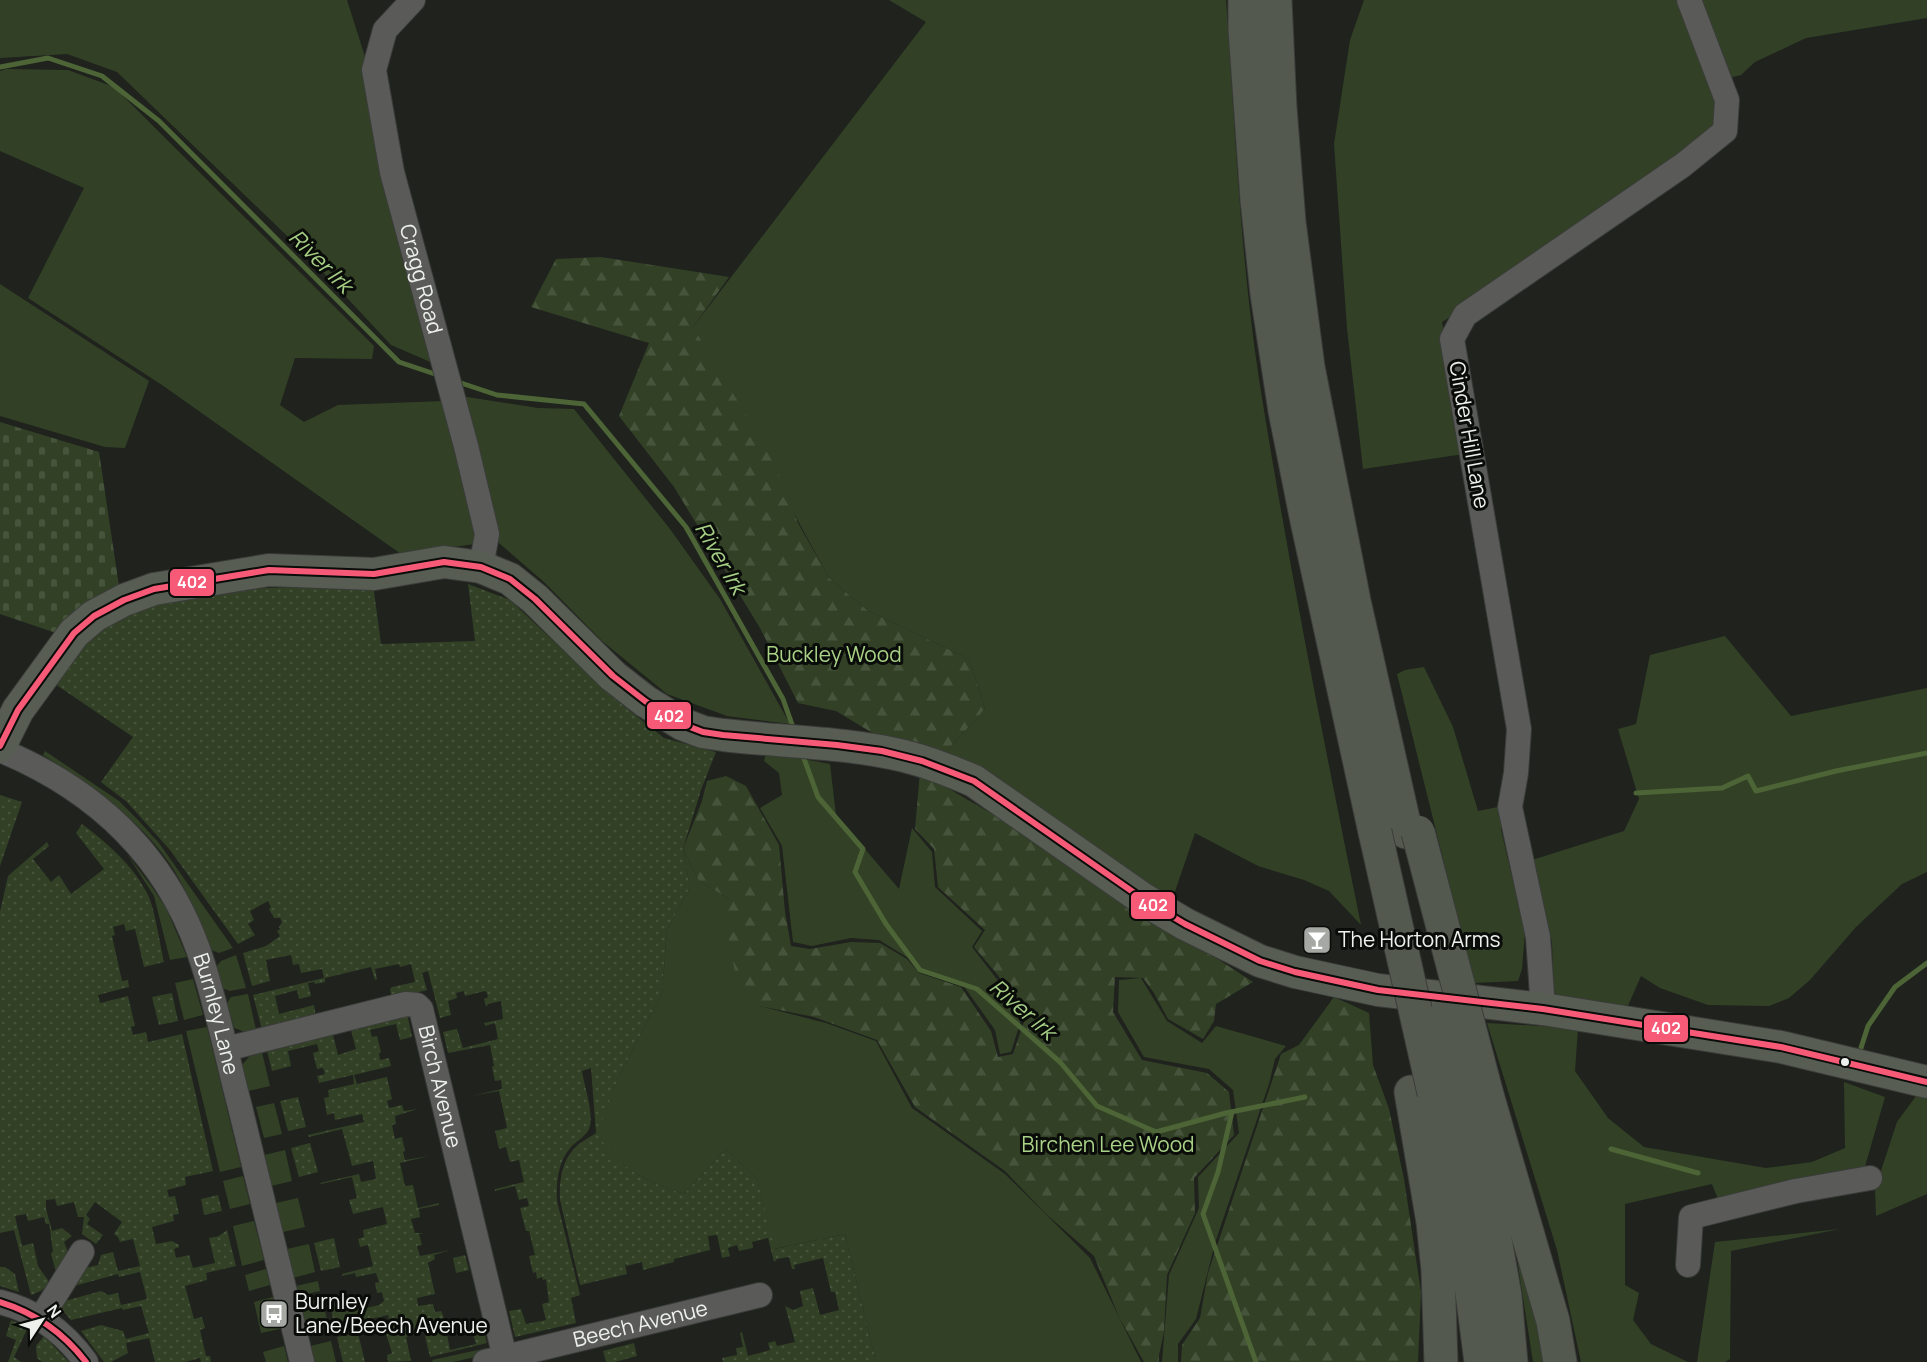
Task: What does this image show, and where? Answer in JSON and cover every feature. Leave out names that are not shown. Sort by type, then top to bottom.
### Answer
[{"type":"highway","points":[[1245,0],[1257,200],[1267,294],[1285,411],[1304,510],[1335,646],[1390,833],[1449,1095],[1481,1362]]},
{"type":"highway","points":[[1275,0],[1288,222],[1308,367],[1329,477],[1373,678],[1390,833],[1449,1095],[1488,1199],[1505,1296],[1511,1362]]},
{"type":"highway","points":[[1441,1362],[1436,1250],[1449,1095]]},
{"type":"highway","points":[[1449,1095],[1553,1321],[1560,1362]]},
{"type":"main road","points":[[0,748],[18,710],[74,633],[94,616],[124,600],[154,589],[269,570],[374,574],[444,562],[481,567],[510,579],[535,599],[614,676],[645,701],[682,724],[704,732],[723,735],[820,744],[903,756],[945,769],[974,781],[1143,899],[1185,924],[1260,961],[1295,972],[1378,990],[1543,1009],[1781,1047],[1915,1079]]},
{"type":"street","name":"Cragg Road","points":[[413,0],[385,30],[374,70],[392,172],[443,361],[486,534],[481,567]]},
{"type":"street","name":"Cinder Hill Lane","points":[[1543,1009],[1538,937],[1510,807],[1516,773],[1519,729],[1452,339],[1466,315],[1683,165],[1725,131],[1727,100],[1689,0]]},
{"type":"street","name":"Burnley Lane","points":[[0,748],[39,766],[90,800],[125,832],[151,862],[175,900],[197,947],[225,1048],[302,1362]]},
{"type":"street","name":"Birch Avenue","points":[[225,1048],[406,1004],[417,1005],[421,1009],[499,1360]]},
{"type":"street","points":[[1688,1265],[1691,1217],[1796,1191],[1870,1178]]},
{"type":"street","points":[[41,1318],[82,1249]]},
{"type":"street","name":"Beech Avenue","points":[[499,1360],[760,1295]]},
{"type":"street","points":[[0,1302],[41,1318],[59,1331],[86,1362]]},
{"type":"green space","points":[[0,0],[347,0],[367,63],[435,364],[391,345],[308,256],[117,72],[67,54],[0,58]]},
{"type":"green space","points":[[889,0],[1226,0],[1235,142],[1252,332],[1294,584],[1361,925],[1329,891],[1304,880],[1258,866],[1195,833],[1171,903],[1049,824],[946,752],[985,709],[969,659],[867,610],[829,578],[693,327],[926,22]]},
{"type":"green space","points":[[1364,0],[1684,0],[1718,90],[1718,128],[1504,283],[1442,322],[1464,454],[1363,469],[1347,328],[1334,144],[1350,40]]},
{"type":"green space","points":[[1698,0],[1927,0],[1927,18],[1806,38],[1755,62],[1741,75],[1729,78]]},
{"type":"green space","points":[[6,69],[68,70],[114,87],[374,346],[372,359],[295,358],[280,405],[304,422],[338,405],[444,401],[478,519],[475,544],[401,554],[162,385],[28,298],[84,188],[0,151],[0,71]]},
{"type":"green space","name":"Buckley Wood","points":[[601,257],[729,277],[693,327],[773,460],[798,523],[829,578],[867,610],[969,659],[985,709],[946,752],[884,740],[836,711],[798,703],[760,628],[674,487],[619,416],[649,343],[531,307],[556,259]]},
{"type":"green space","points":[[0,284],[149,381],[125,448],[105,447],[0,416]]},
{"type":"green space","points":[[461,396],[538,408],[574,409],[670,529],[720,599],[790,724],[727,716],[667,694],[602,641],[545,583],[499,543]]},
{"type":"green space","points":[[0,422],[99,452],[119,586],[59,634],[0,614]]},
{"type":"green space","points":[[373,584],[381,644],[475,641],[468,584],[510,600],[614,698],[664,738],[716,752],[701,790],[683,849],[690,887],[667,930],[662,993],[619,1076],[597,1133],[614,1156],[624,1165],[657,1184],[684,1194],[726,1149],[757,1179],[775,1249],[845,1234],[876,1362],[723,1362],[722,1358],[737,1355],[736,1348],[743,1347],[740,1333],[742,1332],[748,1356],[770,1350],[768,1343],[775,1341],[777,1346],[795,1342],[785,1306],[793,1310],[803,1306],[800,1291],[813,1288],[820,1315],[839,1310],[835,1292],[831,1292],[823,1258],[794,1265],[795,1269],[792,1269],[789,1257],[777,1259],[774,1262],[768,1238],[752,1242],[753,1248],[739,1251],[737,1245],[728,1248],[730,1256],[722,1258],[717,1235],[708,1236],[710,1250],[643,1270],[642,1262],[627,1266],[625,1264],[627,1274],[580,1285],[560,1200],[560,1187],[563,1167],[569,1155],[578,1145],[596,1133],[591,1068],[582,1071],[590,1110],[590,1126],[563,1159],[557,1187],[557,1201],[580,1295],[571,1298],[576,1323],[515,1337],[509,1311],[521,1309],[526,1324],[546,1320],[542,1304],[549,1302],[546,1279],[543,1280],[542,1277],[537,1279],[536,1272],[533,1273],[529,1256],[535,1255],[520,1208],[529,1206],[527,1198],[519,1200],[515,1186],[495,1191],[495,1189],[524,1182],[519,1160],[510,1162],[506,1147],[499,1149],[495,1131],[507,1128],[499,1091],[471,1096],[502,1089],[501,1080],[495,1081],[490,1045],[448,1053],[443,1032],[457,1029],[463,1048],[498,1039],[495,1023],[485,1026],[484,1023],[503,1019],[501,1001],[488,1004],[486,1007],[484,999],[488,997],[485,991],[465,996],[464,991],[456,993],[457,998],[448,1001],[451,1015],[440,1018],[428,971],[422,973],[427,990],[392,999],[390,989],[392,987],[415,982],[411,964],[375,969],[377,979],[375,980],[371,967],[325,978],[325,982],[308,983],[311,996],[299,999],[297,990],[275,996],[279,1014],[314,1005],[316,1017],[262,1030],[253,995],[324,978],[322,969],[301,973],[299,964],[293,965],[291,955],[266,960],[270,981],[252,986],[243,953],[266,946],[280,936],[277,931],[282,922],[280,918],[274,918],[268,901],[250,911],[254,920],[248,924],[255,935],[238,944],[170,850],[127,802],[101,782],[133,737],[52,682],[92,627],[125,613],[217,590]]},
{"type":"green space","points":[[1725,636],[1791,716],[1927,688],[1927,872],[1902,884],[1856,927],[1810,980],[1789,998],[1769,1006],[1708,1005],[1660,988],[1641,976],[1627,1008],[1554,1000],[1552,942],[1532,860],[1624,831],[1639,799],[1618,729],[1636,724],[1650,655]]},
{"type":"green space","points":[[1424,667],[1453,727],[1478,811],[1503,806],[1501,830],[1525,932],[1522,969],[1518,981],[1474,983],[1397,674],[1405,670]]},
{"type":"green space","points":[[45,751],[119,801],[137,819],[159,843],[233,948],[219,953],[211,950],[185,889],[174,870],[147,835],[115,805],[43,755]]},
{"type":"green space","points":[[766,752],[830,764],[836,815],[899,889],[912,828],[932,852],[935,887],[982,931],[972,947],[1022,1017],[1011,1052],[1000,1054],[995,1030],[963,985],[921,971],[910,959],[879,940],[851,938],[812,946],[793,942],[782,846],[760,808],[782,795],[779,773],[764,761]]},
{"type":"green space","name":"Birchen Lee Wood","points":[[920,772],[1023,832],[1253,982],[1216,1004],[1214,1021],[1203,1039],[1168,1019],[1143,978],[1115,977],[1113,1012],[1142,1060],[1207,1073],[1229,1092],[1234,1135],[1194,1178],[1195,1213],[1167,1275],[1164,1332],[1159,1362],[1144,1362],[1119,1317],[1094,1256],[1045,1213],[1005,1171],[915,1107],[877,1040],[814,1017],[760,1006],[736,978],[725,917],[731,900],[699,881],[683,849],[702,801],[707,781],[726,776],[746,786],[779,845],[785,912],[791,946],[810,949],[851,942],[880,943],[907,959],[919,973],[961,987],[991,1031],[998,1057],[1013,1054],[1026,1016],[997,974],[974,947],[985,930],[938,887],[934,849],[915,829]]},
{"type":"green space","points":[[0,795],[22,802],[0,866]]},
{"type":"green space","points":[[82,824],[128,865],[151,901],[164,962],[144,967],[135,929],[126,931],[124,924],[113,927],[115,935],[112,936],[122,981],[128,980],[129,987],[98,995],[100,1003],[128,996],[135,1026],[131,1027],[133,1035],[146,1032],[148,1042],[182,1034],[213,1171],[185,1177],[186,1185],[167,1190],[169,1197],[175,1196],[179,1214],[173,1215],[174,1221],[152,1227],[156,1244],[172,1241],[179,1245],[174,1249],[176,1258],[189,1255],[193,1268],[215,1263],[209,1238],[219,1236],[227,1230],[236,1266],[206,1273],[207,1280],[185,1286],[194,1319],[202,1317],[205,1328],[200,1330],[206,1356],[210,1356],[211,1362],[201,1362],[200,1358],[185,1362],[155,1362],[149,1338],[126,1343],[128,1353],[111,1362],[104,1362],[81,1331],[101,1325],[123,1331],[126,1339],[149,1333],[141,1306],[71,1320],[62,1310],[65,1301],[101,1291],[108,1295],[118,1293],[121,1305],[147,1299],[140,1272],[119,1277],[118,1274],[74,1286],[85,1268],[98,1265],[101,1255],[113,1252],[118,1271],[140,1266],[133,1239],[120,1242],[114,1234],[122,1222],[95,1202],[86,1215],[90,1219],[87,1224],[103,1235],[96,1244],[82,1234],[84,1217],[78,1217],[74,1202],[57,1206],[55,1199],[46,1200],[52,1231],[62,1228],[72,1236],[64,1242],[68,1252],[56,1272],[51,1254],[53,1251],[49,1224],[46,1224],[44,1217],[28,1221],[26,1214],[15,1216],[22,1246],[33,1243],[38,1266],[50,1283],[41,1291],[31,1295],[14,1230],[0,1233],[0,912],[8,876],[47,842],[49,846],[33,859],[51,882],[59,875],[71,894],[104,869],[76,833]]},
{"type":"green space","points":[[683,849],[699,881],[731,900],[760,1006],[826,1023],[876,1041],[912,1108],[1005,1174],[1090,1258],[1141,1362],[876,1362],[845,1234],[774,1249],[757,1179],[726,1149],[684,1194],[645,1178],[623,1165],[614,1156],[596,1133],[619,1076],[662,993],[667,930],[690,887]]},
{"type":"green space","points":[[127,854],[166,908],[187,957],[170,960],[154,896]]},
{"type":"green space","points":[[236,955],[246,988],[230,991],[222,988],[216,967],[221,961]]},
{"type":"green space","points":[[1141,978],[1167,1021],[1202,1043],[1216,1026],[1286,1046],[1275,1059],[1269,1084],[1215,1243],[1196,1319],[1178,1344],[1178,1362],[1162,1362],[1169,1275],[1199,1208],[1198,1177],[1239,1133],[1233,1090],[1209,1069],[1144,1057],[1118,1012],[1119,980]]},
{"type":"green space","points":[[193,979],[203,1015],[184,1020],[175,983]]},
{"type":"green space","points":[[172,993],[178,1021],[159,1025],[152,997]]},
{"type":"green space","points":[[248,994],[257,1036],[234,1028],[227,1003],[231,997]]},
{"type":"green space","name":"Birchen Lee Wood","points":[[1334,997],[1369,1013],[1373,1065],[1389,1109],[1404,1179],[1421,1292],[1418,1362],[1181,1362],[1182,1345],[1200,1318],[1208,1273],[1281,1054],[1299,1045]]},
{"type":"green space","points":[[407,1013],[412,1037],[400,1040],[396,1024],[370,1030],[372,1037],[377,1036],[381,1052],[379,1053],[380,1060],[389,1058],[391,1066],[354,1075],[357,1084],[387,1077],[392,1099],[387,1101],[389,1108],[402,1105],[404,1111],[418,1109],[395,1116],[396,1124],[392,1125],[395,1139],[402,1137],[405,1160],[429,1156],[400,1163],[405,1186],[413,1185],[418,1208],[439,1203],[439,1205],[419,1209],[420,1217],[411,1219],[415,1233],[424,1233],[419,1234],[422,1245],[417,1246],[420,1256],[451,1250],[434,1255],[435,1259],[428,1263],[435,1294],[417,1298],[418,1306],[433,1304],[435,1312],[441,1311],[450,1350],[476,1344],[469,1321],[481,1318],[487,1343],[430,1357],[424,1332],[406,1337],[411,1361],[388,1362],[387,1355],[392,1353],[384,1327],[390,1325],[388,1315],[335,1327],[328,1297],[346,1293],[349,1312],[379,1305],[384,1301],[382,1292],[377,1293],[375,1283],[379,1282],[376,1273],[356,1277],[355,1273],[342,1276],[342,1274],[373,1266],[368,1245],[360,1247],[358,1239],[364,1237],[363,1230],[387,1224],[383,1207],[353,1214],[349,1200],[357,1198],[352,1177],[320,1183],[359,1174],[361,1182],[376,1179],[373,1161],[352,1166],[342,1129],[309,1137],[308,1135],[364,1122],[362,1114],[335,1120],[334,1113],[327,1115],[324,1098],[329,1097],[328,1090],[354,1084],[353,1075],[319,1083],[317,1076],[325,1074],[323,1068],[317,1069],[313,1053],[319,1051],[317,1044],[288,1051],[291,1066],[272,1071],[266,1047],[332,1031],[338,1055],[356,1049],[350,1027]]},
{"type":"green space","points":[[1487,1023],[1578,1028],[1575,1071],[1608,1118],[1644,1147],[1766,1168],[1812,1162],[1845,1148],[1844,1082],[1885,1097],[1864,1170],[1718,1199],[1712,1184],[1625,1204],[1625,1285],[1639,1293],[1633,1320],[1651,1344],[1688,1362],[1581,1362],[1557,1250]]},
{"type":"green space","points":[[207,1027],[241,1167],[220,1172],[186,1031]]},
{"type":"green space","points":[[260,1044],[270,1086],[248,1091],[242,1065]]},
{"type":"green space","points":[[1916,1096],[1927,1099],[1927,1194],[1876,1216],[1875,1189],[1897,1122]]},
{"type":"green space","points":[[298,1097],[306,1127],[288,1131],[280,1101]]},
{"type":"green space","points":[[274,1103],[282,1134],[264,1138],[256,1107]]},
{"type":"green space","points":[[310,1143],[318,1172],[299,1177],[291,1148]]},
{"type":"green space","points":[[285,1150],[292,1181],[271,1186],[264,1155]]},
{"type":"green space","points":[[243,1176],[250,1204],[230,1209],[223,1181]]},
{"type":"green space","points":[[218,1195],[222,1211],[204,1215],[201,1199]]},
{"type":"green space","points":[[1507,1195],[1548,1362],[1533,1362]]},
{"type":"green space","points":[[298,1198],[305,1227],[283,1232],[276,1203]]},
{"type":"green space","points":[[254,1221],[264,1260],[242,1266],[233,1226]]},
{"type":"green space","points":[[1840,1229],[1731,1251],[1730,1359],[1725,1362],[1697,1362],[1715,1242]]},
{"type":"green space","points":[[334,1238],[340,1267],[321,1271],[314,1243]]},
{"type":"green space","points":[[309,1244],[315,1272],[293,1278],[287,1249]]},
{"type":"green space","points":[[465,1255],[469,1270],[456,1273],[453,1258]]},
{"type":"green space","points":[[0,1267],[5,1267],[15,1274],[19,1292],[0,1286]]},
{"type":"green space","points":[[266,1269],[270,1285],[249,1291],[245,1275]]},
{"type":"green space","points":[[318,1281],[320,1291],[298,1296],[296,1286]]},
{"type":"green space","points":[[273,1297],[280,1329],[261,1333],[254,1302]]},
{"type":"green space","points":[[322,1298],[329,1328],[307,1333],[300,1303]]},
{"type":"green space","points":[[11,1320],[28,1327],[14,1357],[21,1362],[8,1362],[16,1340],[6,1336]]},
{"type":"green space","points":[[358,1333],[365,1362],[343,1362],[337,1337]]},
{"type":"green space","points":[[44,1336],[69,1362],[42,1362],[37,1358],[36,1346]]},
{"type":"green space","points":[[331,1341],[336,1362],[314,1362],[310,1346]]},
{"type":"green space","points":[[634,1343],[637,1356],[606,1362],[603,1351]]},
{"type":"green space","points":[[284,1346],[288,1362],[266,1362],[263,1352]]},
{"type":"green space","points":[[487,1348],[489,1354],[453,1362],[433,1362],[432,1360]]},
{"type":"waterway","name":"River Irk","points":[[0,67],[48,58],[102,76],[159,121],[399,362],[441,376]]},
{"type":"waterway","name":"River Irk","points":[[455,381],[497,395],[584,404],[686,527],[783,699],[794,730]]},
{"type":"waterway","name":"River Irk","points":[[802,753],[818,797],[863,849],[855,872],[886,924],[920,970],[977,989],[1060,1062],[1097,1106],[1156,1132],[1226,1113],[1305,1097]]},
{"type":"waterway","points":[[1636,793],[1722,788],[1748,776],[1756,791],[1836,771],[1927,753]]},
{"type":"waterway","name":"River Irk","points":[[1860,1051],[1868,1026],[1895,987],[1927,963]]},
{"type":"waterway","points":[[1232,1112],[1218,1172],[1203,1214],[1256,1362]]},
{"type":"waterway","name":"River Irk","points":[[1611,1149],[1698,1173]]},
{"type":"transit line","name":"402","points":[[0,746],[18,710],[74,633],[94,616],[124,600],[154,589],[269,570],[374,574],[444,562],[481,567],[510,579],[535,599],[613,676],[645,701],[682,724],[703,732],[723,735],[882,751],[922,761],[974,781],[1143,899],[1185,924],[1260,961],[1295,972],[1378,990],[1543,1009],[1781,1047],[1927,1082]]},
{"type":"transit line","name":"402","points":[[0,1302],[48,1325],[86,1362]]},
{"type":"place","name":"The Horton Arms","points":[[1317,940]]},
{"type":"place","name":"Burnley Lane/Beech Avenue","points":[[274,1314]]}]
